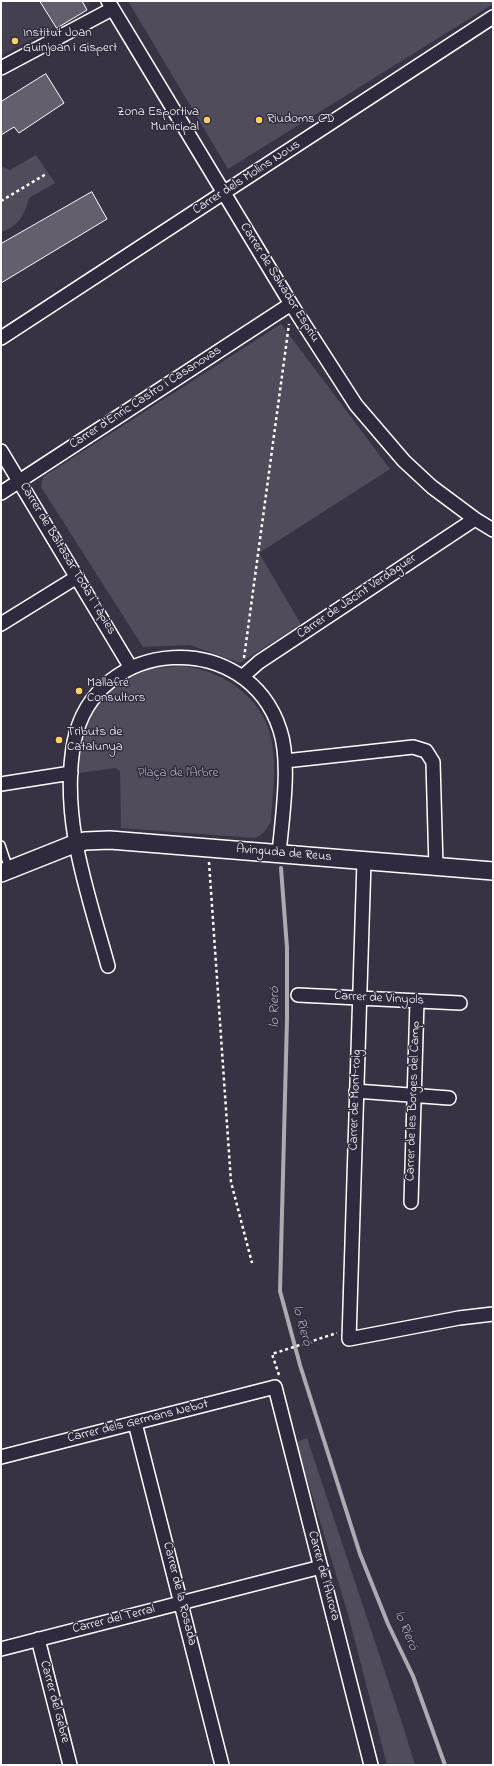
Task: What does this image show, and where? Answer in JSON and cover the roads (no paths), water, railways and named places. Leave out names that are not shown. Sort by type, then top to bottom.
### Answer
[{"type":"street","points":[[1,68],[110,5]]},
{"type":"street","name":"Carrer de Salvador Espriu","points":[[110,5],[291,304],[356,405],[378,433],[404,461],[432,486],[475,519],[493,530]]},
{"type":"street","name":"Carrer dels Molins Nous","points":[[1,338],[493,17]]},
{"type":"street","name":"Carrer d'Enric Castro i Casanovas","points":[[1,492],[291,304]]},
{"type":"street","name":"Carrer de Baltasar Toda i Tàpies","points":[[1,451],[131,668]]},
{"type":"street","name":"Carrer de Jacint Verdaguer","points":[[242,677],[259,662],[475,519]]},
{"type":"street","points":[[1,624],[77,577]]},
{"type":"street","points":[[108,966],[74,844],[71,805],[71,773],[75,741],[86,711],[105,686],[131,668],[161,658],[193,658],[213,662],[242,677],[258,692],[271,710],[280,730],[285,761],[279,854]]},
{"type":"street","points":[[285,761],[413,747],[426,751],[433,762],[436,867]]},
{"type":"street","points":[[1,784],[71,773]]},
{"type":"street","name":"Avinguda de Reus","points":[[5,871],[74,844],[85,841],[110,840],[493,871]]},
{"type":"street","name":"Carrer de Mont-roig","points":[[364,861],[349,1339],[459,1318],[493,1314]]},
{"type":"street","name":"Carrer de Vinyols","points":[[298,995],[460,1003]]},
{"type":"street","name":"Carrer de les Borges del Camp","points":[[411,1202],[417,1001]]},
{"type":"street","points":[[356,1091],[449,1098]]},
{"type":"street","name":"Carrer dels Germans Nebot","points":[[1,1457],[275,1387]]},
{"type":"street","name":"Carrer de l'Aurora","points":[[275,1387],[371,1765]]},
{"type":"street","name":"Carrer de la Rosada","points":[[135,1423],[222,1765]]},
{"type":"street","name":"Carrer del Terral","points":[[1,1649],[321,1567]]},
{"type":"street","name":"Carrer del Gebre","points":[[38,1639],[70,1765]]},
{"type":"lane","points":[[1,845],[5,871]]},
{"type":"waterway","name":"lo Rieró","points":[[281,868],[287,948],[287,1019],[280,1291],[300,1365],[360,1554],[388,1624],[413,1676],[445,1765]]},
{"type":"place","name":"Institut Joan Guinjoan i Gispert","points":[[15,41]]},
{"type":"place","name":"Zona Esportiva Municipal","points":[[207,120]]},
{"type":"place","name":"Riudoms CD","points":[[259,120]]},
{"type":"place","name":"Mallafrè Consultors","points":[[79,691]]},
{"type":"place","name":"Tributs de Catalunya","points":[[59,740]]},
{"type":"park label","name":"Plaça de l'Arbre","points":[[178,774]]}]
